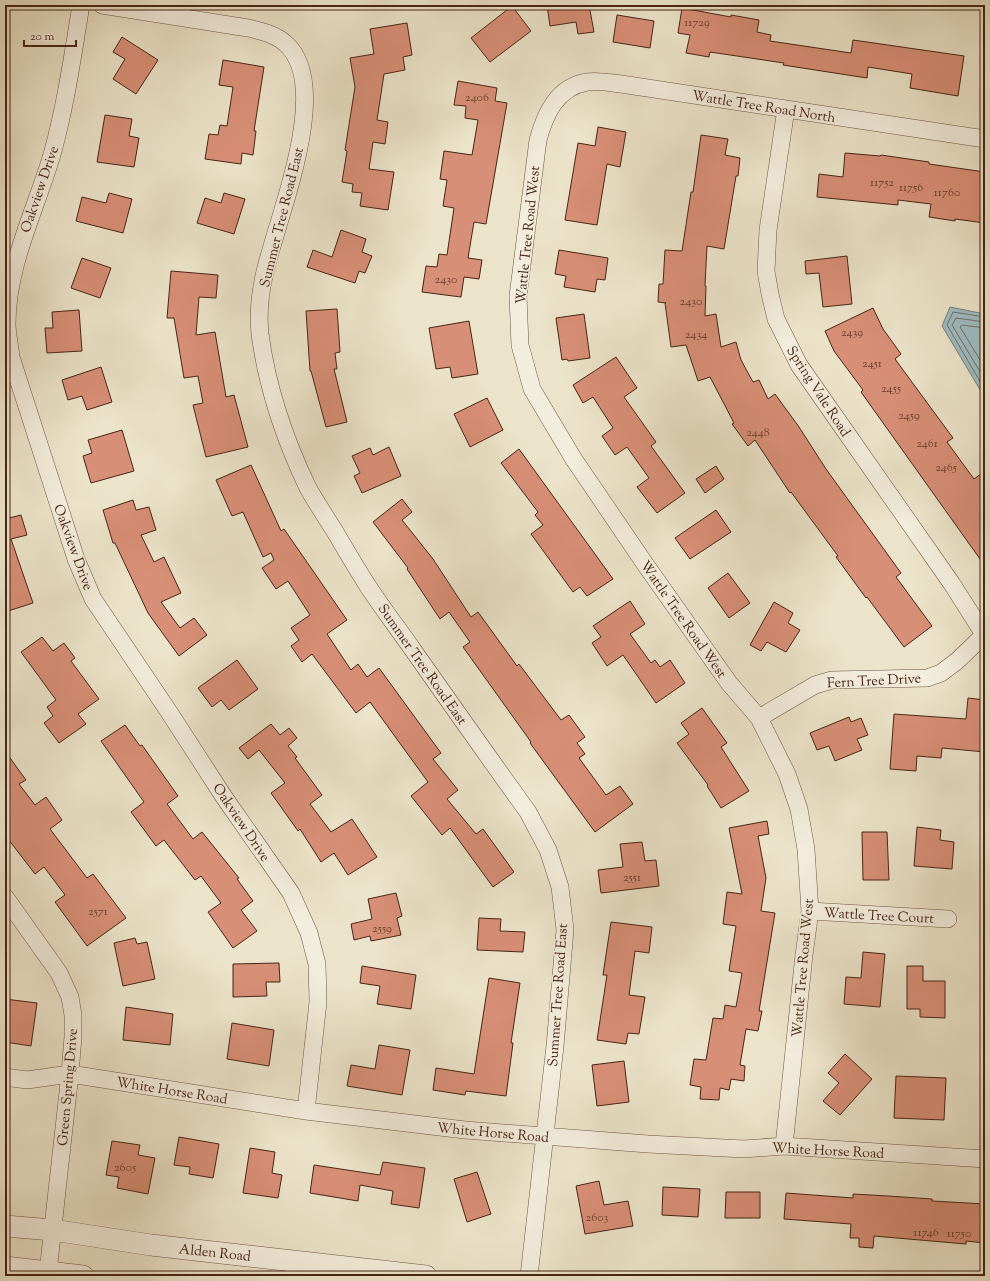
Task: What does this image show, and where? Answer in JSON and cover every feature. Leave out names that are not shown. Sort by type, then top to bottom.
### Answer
[{"type":"street","name":"Oakview Drive","points":[[81,5],[63,110],[55,144],[44,181],[21,242],[11,281],[7,324],[11,357],[76,559],[93,599],[224,797],[291,893],[309,933],[317,964],[318,1002],[306,1111]]},
{"type":"street","name":"Summer Tree Road East","points":[[102,5],[248,28],[270,33],[286,43],[297,58],[302,74],[304,88],[304,121],[292,182],[274,238],[264,277],[260,305],[260,331],[267,375],[287,439],[309,489],[365,582],[528,812],[548,850],[560,887],[564,930],[555,1046],[529,1276]]},
{"type":"street","name":"Wattle Tree Road North","points":[[550,107],[571,87],[588,82],[621,84],[985,139]]},
{"type":"street","name":"Wattle Tree Road West","points":[[550,107],[543,122],[538,140],[518,296],[520,345],[532,389],[573,458],[645,564],[730,683],[759,718],[786,774],[799,809],[806,849],[810,911],[784,1146]]},
{"type":"street","name":"Spring Vale Road","points":[[786,109],[768,230],[766,271],[776,319],[799,365],[952,584],[984,636]]},
{"type":"street","name":"Fern Tree Drive","points":[[759,718],[815,685],[832,680],[927,678],[941,673],[957,661],[984,636]]},
{"type":"street","name":"Green Spring Drive","points":[[5,897],[59,973],[70,997],[73,1015],[70,1074],[48,1272]]},
{"type":"street","name":"Wattle Tree Court","points":[[810,911],[948,919]]},
{"type":"street","name":"White Horse Road","points":[[5,1077],[27,1080],[70,1074],[306,1111],[465,1130],[648,1144],[744,1149],[784,1146],[985,1159]]},
{"type":"street","name":"Alden Road","points":[[5,1226],[53,1230],[151,1245],[426,1276]]},
{"type":"street","points":[[5,1267],[83,1276]]},
{"type":"water","points":[[950,307],[985,314],[985,398],[942,326]]},
{"type":"building","points":[[547,5],[589,5],[594,32],[578,34],[576,22],[550,26]]},
{"type":"building","points":[[512,6],[531,31],[490,62],[471,38]]},
{"type":"building","points":[[682,8],[731,17],[731,15],[759,20],[757,32],[771,35],[770,41],[851,53],[853,40],[964,56],[958,96],[910,88],[912,74],[868,67],[867,78],[783,65],[784,63],[710,52],[709,57],[686,53],[690,35],[678,33]]},
{"type":"building","points":[[617,15],[654,21],[650,48],[613,42]]},
{"type":"building","points":[[407,23],[412,55],[403,57],[405,70],[384,74],[377,120],[388,122],[385,144],[373,142],[369,169],[394,172],[388,210],[360,206],[362,193],[352,192],[353,184],[342,182],[347,151],[345,150],[355,87],[350,58],[374,54],[370,29]]},
{"type":"building","points":[[122,37],[158,60],[136,94],[113,79],[125,59],[113,52]]},
{"type":"building","points":[[223,60],[264,67],[254,131],[256,131],[253,155],[242,153],[241,164],[205,159],[209,134],[218,135],[220,125],[227,126],[233,87],[219,85]]},
{"type":"building","points":[[458,81],[497,88],[495,101],[507,103],[486,224],[474,222],[468,258],[482,260],[479,279],[464,277],[461,297],[422,292],[426,266],[437,267],[439,254],[447,255],[454,208],[443,206],[447,180],[440,179],[444,151],[472,155],[478,120],[465,118],[466,106],[454,105]]},
{"type":"building","points":[[105,115],[132,119],[129,136],[139,138],[134,167],[97,162]]},
{"type":"building","points":[[598,127],[626,132],[620,167],[607,164],[597,225],[565,220],[578,143],[595,146]]},
{"type":"building","points":[[701,135],[728,139],[725,155],[740,158],[724,249],[707,246],[705,316],[716,314],[721,347],[736,342],[741,360],[753,382],[759,380],[768,399],[775,394],[799,427],[826,469],[901,573],[896,577],[932,626],[904,647],[836,557],[838,556],[791,492],[790,493],[755,440],[748,446],[732,424],[734,423],[710,377],[698,381],[686,345],[671,347],[666,303],[658,302],[659,284],[663,284],[665,250],[682,251],[691,192],[693,192]]},
{"type":"building","points":[[845,153],[881,155],[985,172],[985,223],[955,219],[955,221],[929,217],[931,204],[898,200],[898,205],[817,197],[819,174],[843,177]]},
{"type":"building","points":[[109,193],[132,199],[123,233],[76,221],[82,197],[106,203]]},
{"type":"building","points":[[224,193],[245,199],[234,234],[197,223],[205,198],[221,203]]},
{"type":"building","points":[[341,230],[366,239],[362,252],[372,256],[365,273],[359,271],[355,283],[307,267],[313,250],[332,257]]},
{"type":"building","points":[[559,250],[608,258],[605,280],[597,279],[595,292],[564,287],[566,276],[555,274]]},
{"type":"building","points":[[847,256],[852,304],[823,307],[819,273],[806,274],[805,261]]},
{"type":"building","points":[[82,258],[111,268],[100,298],[71,288]]},
{"type":"building","points":[[171,271],[218,275],[216,298],[199,297],[196,335],[215,332],[226,397],[234,395],[248,447],[206,457],[193,405],[203,403],[198,376],[184,378],[174,318],[167,318]]},
{"type":"building","points":[[873,308],[883,329],[901,354],[895,359],[953,438],[947,442],[974,479],[985,471],[985,566],[861,392],[863,390],[834,351],[825,331]]},
{"type":"building","points":[[337,309],[340,352],[335,353],[337,369],[334,369],[347,422],[326,427],[310,371],[306,311]]},
{"type":"building","points":[[79,310],[82,351],[47,353],[45,328],[53,328],[52,312]]},
{"type":"building","points":[[584,314],[590,358],[568,361],[567,359],[562,360],[556,318]]},
{"type":"building","points":[[469,321],[478,374],[452,378],[450,367],[436,369],[429,328]]},
{"type":"building","points":[[616,357],[637,388],[624,397],[656,442],[651,446],[685,493],[657,513],[637,487],[649,478],[627,447],[615,455],[602,436],[613,428],[593,397],[583,403],[573,385]]},
{"type":"building","points":[[101,367],[112,402],[87,410],[82,396],[68,400],[62,380]]},
{"type":"building","points":[[487,398],[503,430],[470,447],[454,414]]},
{"type":"building","points":[[122,430],[134,471],[91,483],[83,456],[92,453],[88,440]]},
{"type":"building","points":[[389,447],[401,476],[362,493],[354,476],[360,473],[352,456],[370,448],[373,455]]},
{"type":"building","points":[[519,449],[613,579],[587,596],[580,587],[573,592],[531,534],[543,525],[535,515],[538,512],[501,463]]},
{"type":"building","points":[[251,465],[281,531],[284,529],[347,620],[327,634],[351,670],[358,664],[367,677],[379,668],[441,753],[433,759],[458,790],[447,799],[476,834],[483,829],[514,872],[493,887],[450,828],[442,835],[411,796],[428,782],[370,702],[356,713],[312,654],[302,662],[291,646],[299,640],[291,628],[310,615],[288,581],[276,589],[262,568],[274,560],[271,553],[263,557],[243,512],[232,516],[216,480]]},
{"type":"building","points":[[716,466],[724,479],[705,493],[696,479]]},
{"type":"building","points":[[402,499],[412,512],[402,520],[433,559],[471,617],[478,612],[517,666],[519,664],[561,720],[569,715],[585,737],[577,743],[585,754],[579,758],[606,795],[620,786],[633,804],[595,832],[530,743],[531,742],[463,647],[470,642],[449,612],[440,619],[407,569],[408,568],[373,522]]},
{"type":"building","points":[[133,500],[136,510],[149,507],[156,530],[141,535],[154,562],[164,557],[181,593],[161,602],[180,628],[194,618],[207,635],[179,656],[148,613],[115,543],[113,543],[103,510]]},
{"type":"building","points":[[716,510],[731,532],[690,559],[675,538]]},
{"type":"building","points":[[21,515],[27,535],[11,539],[33,603],[5,612],[5,519]]},
{"type":"building","points":[[728,573],[750,603],[729,618],[708,588]]},
{"type":"building","points":[[630,601],[645,624],[630,634],[651,663],[655,660],[660,667],[670,660],[685,683],[656,703],[623,655],[607,666],[592,643],[601,637],[593,626]]},
{"type":"building","points":[[774,602],[793,613],[788,623],[800,630],[786,652],[767,642],[761,651],[750,645]]},
{"type":"building","points":[[42,637],[53,651],[64,643],[75,658],[71,661],[99,699],[78,714],[86,724],[59,743],[44,723],[53,716],[47,707],[56,700],[21,652]]},
{"type":"building","points":[[237,660],[258,689],[229,710],[221,700],[212,707],[198,688]]},
{"type":"building","points":[[968,698],[985,700],[985,752],[942,748],[941,758],[917,756],[916,771],[890,769],[894,714],[966,719]]},
{"type":"building","points":[[702,708],[727,743],[721,747],[749,791],[721,808],[707,786],[708,785],[677,743],[689,734],[681,723]]},
{"type":"building","points":[[849,717],[851,722],[861,718],[868,735],[857,739],[862,750],[835,761],[829,746],[817,750],[810,733]]},
{"type":"building","points":[[271,724],[280,735],[289,728],[297,738],[288,746],[322,795],[310,804],[331,832],[352,819],[377,857],[348,875],[334,853],[321,862],[300,829],[298,831],[271,793],[285,783],[259,750],[248,759],[239,748]]},
{"type":"building","points":[[125,725],[140,746],[142,745],[178,796],[167,804],[193,839],[202,832],[239,878],[237,879],[253,901],[241,910],[257,931],[233,948],[208,912],[221,903],[201,876],[195,880],[164,840],[156,846],[131,812],[144,802],[101,741]]},
{"type":"building","points":[[5,751],[26,780],[19,784],[35,805],[46,797],[62,820],[50,829],[87,878],[93,874],[126,918],[87,946],[55,902],[65,895],[44,867],[35,874],[5,835]]},
{"type":"building","points":[[767,821],[769,834],[758,836],[766,878],[761,911],[775,913],[759,1011],[762,1011],[758,1031],[746,1029],[740,1065],[745,1066],[744,1081],[731,1079],[729,1090],[720,1088],[719,1100],[700,1099],[701,1087],[690,1085],[694,1059],[706,1060],[713,1018],[723,1019],[725,1005],[736,1007],[742,973],[729,971],[736,926],[723,924],[727,892],[742,894],[729,828]]},
{"type":"building","points":[[917,827],[941,830],[940,840],[954,842],[952,869],[914,866]]},
{"type":"building","points":[[862,832],[887,832],[889,880],[863,880]]},
{"type":"building","points":[[642,842],[645,861],[656,860],[659,886],[601,893],[598,870],[623,867],[620,844]]},
{"type":"building","points":[[396,893],[402,916],[397,918],[401,935],[371,941],[370,936],[354,940],[351,924],[372,919],[368,899]]},
{"type":"building","points":[[479,918],[501,919],[500,931],[525,932],[523,952],[477,950]]},
{"type":"building","points":[[611,922],[652,927],[649,953],[635,951],[629,995],[645,997],[639,1034],[628,1033],[626,1044],[597,1040],[607,975],[603,975]]},
{"type":"building","points":[[135,938],[137,944],[147,942],[155,979],[123,986],[114,943]]},
{"type":"building","points":[[863,952],[885,954],[880,1007],[844,1004],[846,977],[861,978]]},
{"type":"building","points":[[279,963],[280,982],[266,982],[267,996],[233,997],[233,964]]},
{"type":"building","points":[[362,966],[416,975],[411,1009],[377,1004],[380,986],[360,983]]},
{"type":"building","points":[[907,966],[923,966],[923,981],[945,981],[945,1018],[920,1017],[920,1009],[907,1009]]},
{"type":"building","points":[[489,978],[520,983],[511,1043],[513,1043],[506,1096],[466,1091],[465,1095],[433,1090],[436,1068],[474,1074]]},
{"type":"building","points":[[5,999],[37,1003],[31,1046],[5,1042]]},
{"type":"building","points":[[126,1007],[173,1014],[170,1045],[123,1040]]},
{"type":"building","points":[[232,1023],[274,1030],[269,1066],[227,1059]]},
{"type":"building","points":[[379,1045],[410,1050],[402,1095],[347,1086],[351,1065],[375,1069]]},
{"type":"building","points":[[845,1054],[872,1079],[840,1115],[823,1101],[839,1083],[828,1073]]},
{"type":"building","points":[[624,1061],[629,1102],[597,1106],[592,1065]]},
{"type":"building","points":[[896,1076],[946,1078],[944,1120],[894,1118]]},
{"type":"building","points":[[179,1137],[219,1144],[213,1178],[189,1174],[190,1167],[174,1165]]},
{"type":"building","points":[[112,1141],[140,1145],[138,1155],[155,1158],[148,1194],[117,1188],[119,1177],[106,1175]]},
{"type":"building","points":[[250,1148],[275,1152],[272,1173],[282,1175],[278,1198],[243,1193]]},
{"type":"building","points":[[383,1162],[425,1168],[419,1208],[391,1204],[393,1191],[360,1185],[358,1201],[310,1193],[314,1165],[380,1175]]},
{"type":"building","points":[[477,1172],[491,1214],[467,1222],[454,1179]]},
{"type":"building","points":[[599,1181],[604,1205],[628,1201],[633,1226],[585,1234],[576,1186]]},
{"type":"building","points":[[663,1187],[700,1189],[698,1217],[662,1215]]},
{"type":"building","points":[[726,1192],[760,1192],[760,1218],[725,1218]]},
{"type":"building","points":[[786,1193],[853,1198],[853,1194],[985,1204],[985,1243],[966,1241],[966,1244],[874,1236],[873,1248],[859,1247],[859,1238],[850,1238],[851,1224],[784,1219]]}]
